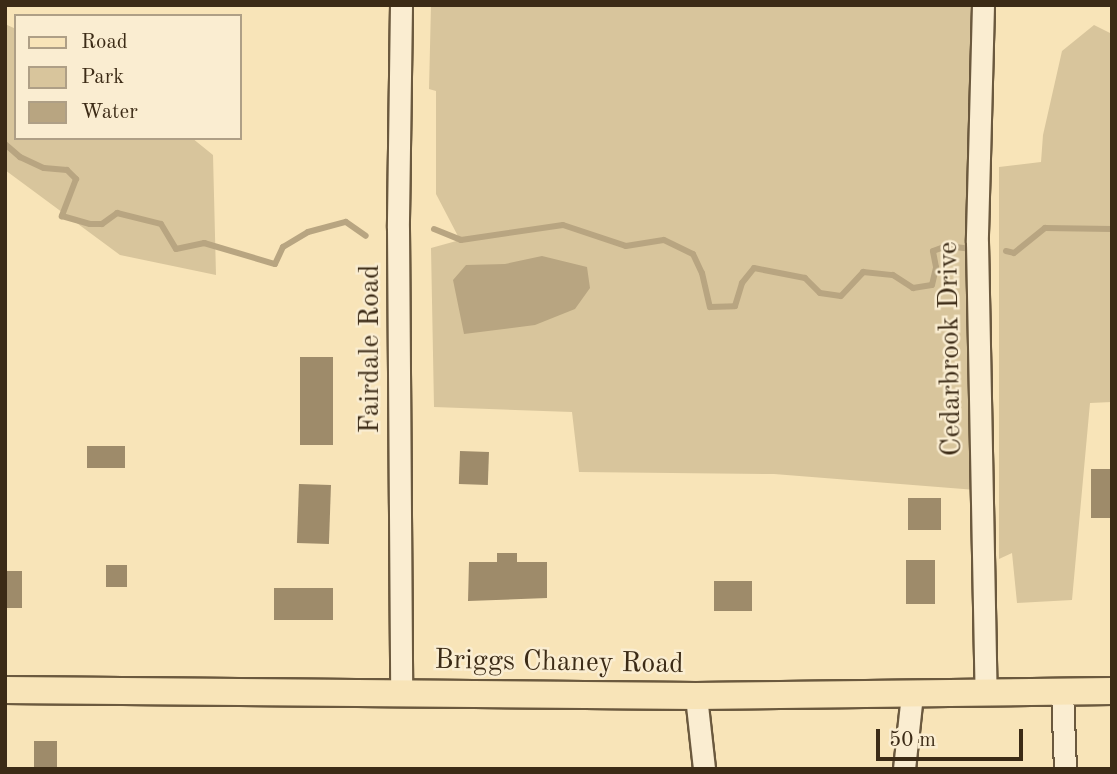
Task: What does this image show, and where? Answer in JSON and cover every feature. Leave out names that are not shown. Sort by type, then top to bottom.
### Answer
[{"type":"main road","name":"Briggs Chaney Road","points":[[5,690],[696,696],[1112,691]]},
{"type":"street","name":"Fairdale Road","points":[[401,5],[398,228],[401,692]]},
{"type":"street","name":"Cedarbrook Drive","points":[[983,5],[977,242],[986,692]]},
{"type":"street","points":[[1062,691],[1065,769]]},
{"type":"street","points":[[904,769],[912,694]]},
{"type":"street","points":[[696,696],[704,769]]},
{"type":"green space","points":[[431,5],[981,5],[976,490],[774,474],[579,472],[572,412],[434,407],[431,248],[460,240],[436,194],[436,91],[429,89]]},
{"type":"green space","points":[[5,24],[14,28],[14,140],[194,140],[213,155],[216,275],[120,255],[5,170]]},
{"type":"green space","points":[[1094,25],[1112,34],[1112,402],[1090,403],[1072,600],[1017,603],[1012,553],[999,559],[999,167],[1041,162],[1043,135],[1062,51]]},
{"type":"water","points":[[542,256],[587,267],[590,288],[575,309],[535,325],[464,334],[453,280],[466,265],[505,264]]},
{"type":"building","points":[[300,357],[333,357],[333,445],[300,445]]},
{"type":"building","points":[[87,446],[125,446],[125,468],[87,468]]},
{"type":"building","points":[[460,451],[489,452],[488,485],[459,484]]},
{"type":"building","points":[[1091,469],[1112,469],[1112,518],[1091,518]]},
{"type":"building","points":[[299,484],[331,485],[329,544],[297,543]]},
{"type":"building","points":[[908,498],[941,498],[941,530],[908,530]]},
{"type":"building","points":[[497,553],[517,553],[517,562],[547,562],[547,598],[468,601],[469,562],[497,562]]},
{"type":"building","points":[[906,560],[935,560],[935,604],[906,604]]},
{"type":"building","points":[[106,565],[127,565],[127,587],[106,587]]},
{"type":"building","points":[[5,571],[22,571],[22,608],[5,608]]},
{"type":"building","points":[[714,581],[752,581],[752,611],[714,611]]},
{"type":"building","points":[[274,588],[333,588],[333,620],[274,620]]},
{"type":"building","points":[[34,741],[57,741],[57,769],[34,769]]},
{"type":"waterway","points":[[5,144],[20,157],[44,168],[67,170],[76,179],[62,216],[90,224],[102,224],[117,213],[161,224],[176,249],[204,243],[275,264],[283,247],[308,232],[346,222],[366,236]]},
{"type":"waterway","points":[[434,229],[461,240],[563,225],[626,246],[664,240],[693,254],[702,273],[710,307],[735,306],[742,283],[754,268],[805,278],[820,293],[841,296],[863,272],[893,275],[913,288],[932,285],[936,267],[933,251],[947,246],[972,249]]},
{"type":"waterway","points":[[1006,251],[1014,253],[1045,228],[1112,229]]}]
